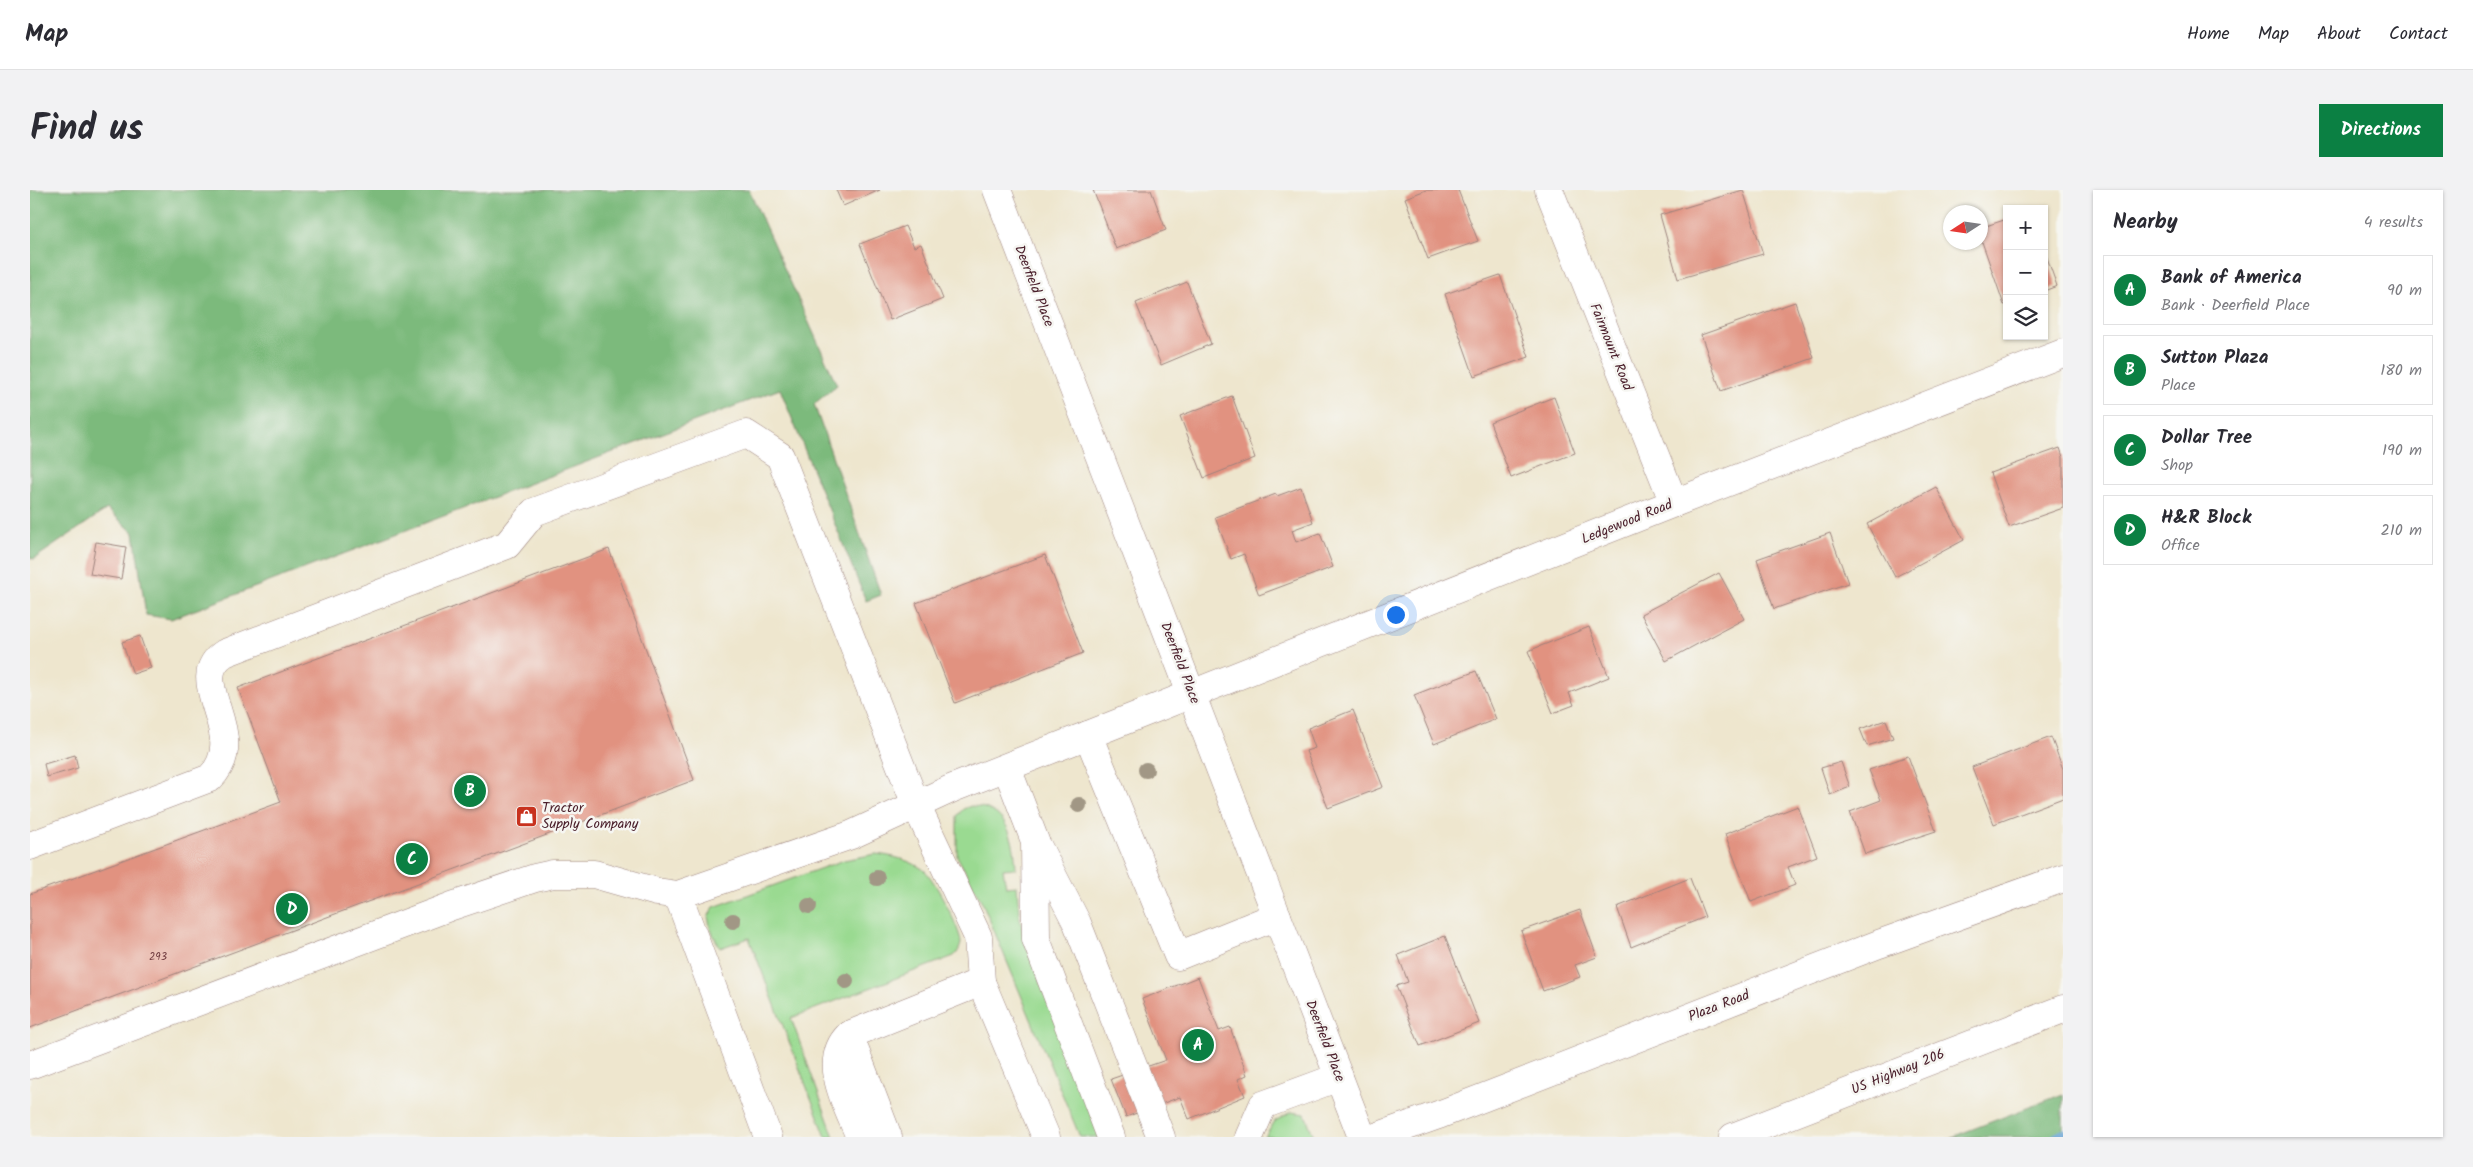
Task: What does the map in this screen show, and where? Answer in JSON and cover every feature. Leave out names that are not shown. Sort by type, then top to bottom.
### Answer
[{"type":"main road","name":"Deerfield Place","points":[[997,190],[1362,1137]]},
{"type":"main road","name":"Fairmount Road","points":[[1549,190],[1674,503]]},
{"type":"main road","name":"Ledgewood Road","points":[[678,895],[851,835],[953,788],[1088,734],[1674,503],[2063,353]]},
{"type":"main road","points":[[30,846],[210,778],[217,771],[226,749],[210,677],[215,662],[225,653],[507,545],[534,512],[746,434],[780,456],[916,806],[978,937],[981,982],[1046,1137]]},
{"type":"main road","points":[[1088,734],[1178,956],[1277,916]]},
{"type":"main road","points":[[1007,768],[1035,841],[1077,923],[1161,1137]]},
{"type":"main road","points":[[1035,841],[1036,939],[1111,1137]]},
{"type":"main road","points":[[30,1064],[452,906],[534,878],[553,874],[594,874],[657,892],[678,895],[768,1137]]},
{"type":"main road","name":"Plaza Road","points":[[1376,1137],[1441,1114],[1879,944],[2063,878]]},
{"type":"main road","points":[[860,1137],[840,1087],[837,1071],[841,1043],[849,1035],[981,982]]},
{"type":"main road","name":"US Highway 206","points":[[1733,1137],[2063,1009]]},
{"type":"main road","points":[[849,1035],[888,1137]]},
{"type":"main road","points":[[1249,1137],[1264,1105],[1339,1077]]},
{"type":"green space","points":[[30,190],[749,190],[837,385],[814,404],[881,595],[866,601],[780,389],[171,619],[146,615],[134,533],[107,509],[34,559],[30,558]]},
{"type":"green space","points":[[971,806],[993,812],[1001,818],[1010,835],[1016,868],[1003,869],[1006,887],[1017,886],[1019,914],[1026,945],[1100,1137],[1080,1137],[983,904],[957,856],[957,816],[963,809]]},
{"type":"green space","points":[[876,854],[901,859],[924,870],[934,883],[946,905],[957,927],[961,943],[959,950],[954,956],[791,1018],[834,1137],[826,1137],[749,938],[720,948],[711,930],[708,917],[714,907],[844,860]]},
{"type":"green space","points":[[2063,1094],[2063,1137],[1952,1137]]},
{"type":"green space","points":[[1291,1112],[1305,1114],[1314,1137],[1265,1137],[1275,1121]]},
{"type":"building","points":[[836,190],[880,190],[843,206]]},
{"type":"building","points":[[1093,190],[1151,190],[1166,230],[1116,249]]},
{"type":"building","points":[[1426,190],[1458,190],[1478,241],[1428,259],[1405,198]]},
{"type":"building","points":[[1743,190],[1763,254],[1678,279],[1660,215]]},
{"type":"building","points":[[2003,220],[2003,302],[1985,250],[1988,250],[1988,225]]},
{"type":"building","points":[[905,226],[914,247],[921,244],[943,299],[890,320],[860,244]]},
{"type":"building","points":[[2048,260],[2057,286],[2048,289]]},
{"type":"building","points":[[1500,275],[1529,357],[1474,376],[1445,294]]},
{"type":"building","points":[[1187,282],[1211,344],[1161,365],[1136,303]]},
{"type":"building","points":[[1795,302],[1814,358],[1721,391],[1701,335]]},
{"type":"building","points":[[1232,396],[1255,458],[1204,478],[1180,416]]},
{"type":"building","points":[[1554,397],[1575,453],[1511,478],[1490,422]]},
{"type":"building","points":[[2060,448],[2063,457],[2063,508],[2009,527],[1990,473]]},
{"type":"building","points":[[1301,487],[1313,522],[1292,530],[1296,542],[1320,533],[1333,567],[1259,595],[1244,554],[1231,559],[1215,517],[1276,494],[1277,496]]},
{"type":"building","points":[[1936,487],[1964,540],[1895,577],[1867,524]]},
{"type":"building","points":[[1830,533],[1848,583],[1774,609],[1757,559]]},
{"type":"building","points":[[96,542],[126,547],[121,579],[90,574]]},
{"type":"building","points":[[609,549],[694,780],[30,1028],[30,894],[281,802],[238,688]]},
{"type":"building","points":[[1045,555],[1083,653],[955,703],[916,603]]},
{"type":"building","points":[[1719,573],[1744,619],[1666,661],[1641,614]]},
{"type":"building","points":[[1589,627],[1609,677],[1569,693],[1574,705],[1553,713],[1528,651]]},
{"type":"building","points":[[140,636],[151,668],[133,674],[122,642]]},
{"type":"building","points":[[1476,671],[1496,719],[1434,744],[1414,695]]},
{"type":"building","points":[[1353,710],[1383,787],[1328,808],[1306,751],[1315,748],[1308,728]]},
{"type":"building","points":[[1886,720],[1893,738],[1867,746],[1860,729]]},
{"type":"building","points":[[2051,737],[2063,769],[2063,798],[1994,824],[1972,767]]},
{"type":"building","points":[[75,755],[78,768],[47,777],[44,764]]},
{"type":"building","points":[[1908,756],[1936,831],[1865,854],[1850,812],[1881,800],[1869,770]]},
{"type":"building","points":[[1841,762],[1850,787],[1830,795],[1821,768]]},
{"type":"building","points":[[1798,806],[1817,856],[1788,867],[1795,885],[1751,902],[1725,834]]},
{"type":"building","points":[[1690,878],[1705,917],[1631,947],[1617,907]]},
{"type":"building","points":[[1580,910],[1597,957],[1575,965],[1580,977],[1543,991],[1521,931]]},
{"type":"building","points":[[1445,936],[1479,1023],[1420,1046],[1396,986],[1408,982],[1398,955]]},
{"type":"building","points":[[1198,977],[1219,1031],[1230,1027],[1247,1075],[1238,1079],[1245,1096],[1189,1119],[1180,1097],[1126,1117],[1111,1079],[1166,1060],[1142,999]]},
{"type":"waterway","points":[[2057,1137],[2063,1134]]},
{"type":"place","name":"Sutton Plaza","points":[[470,791]]},
{"type":"place","name":"Tractor Supply Company","points":[[526,816]]},
{"type":"place","name":"Dollar Tree","points":[[412,859]]},
{"type":"place","name":"H&R Block","points":[[292,909]]},
{"type":"place","name":"Bank of America","points":[[1198,1045]]}]
